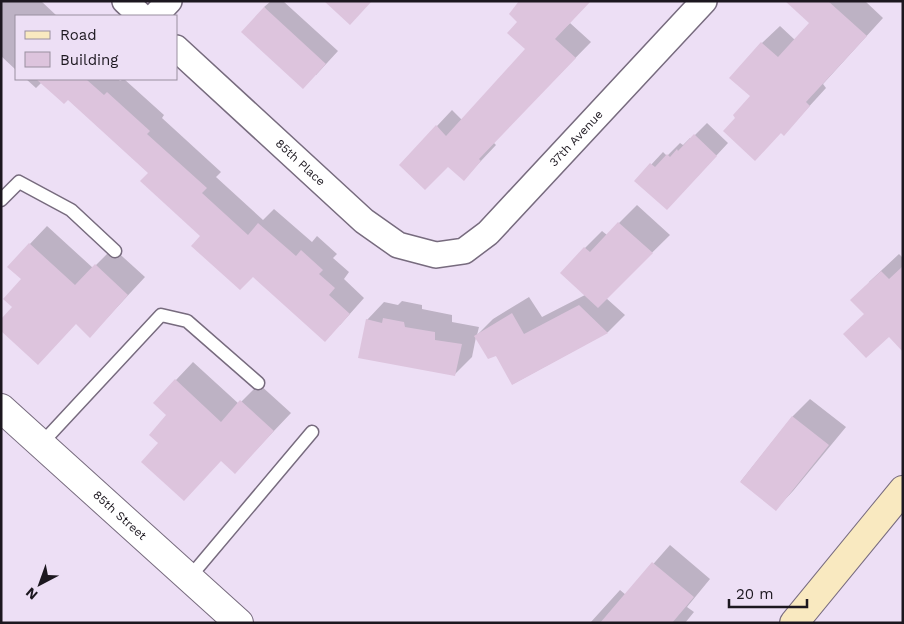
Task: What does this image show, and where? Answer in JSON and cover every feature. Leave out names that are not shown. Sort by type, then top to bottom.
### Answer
[{"type":"main road","points":[[794,623],[903,490]]},
{"type":"street","points":[[125,1],[140,15]]},
{"type":"street","points":[[156,15],[169,1]]},
{"type":"street","name":"37th Avenue","points":[[436,255],[464,251],[488,233],[704,1]]},
{"type":"street","name":"85th Place","points":[[178,50],[364,221],[398,245],[436,255]]},
{"type":"street","name":"85th Street","points":[[1,408],[239,623]]},
{"type":"lane","points":[[1,200],[19,182],[71,210],[115,251]]},
{"type":"lane","points":[[41,444],[160,315],[187,322],[258,383]]},
{"type":"lane","points":[[189,578],[312,432]]},
{"type":"building","points":[[324,1],[372,1],[350,25]]},
{"type":"building","points":[[519,1],[591,1],[555,39],[576,58],[479,159],[481,161],[464,181],[448,167],[425,190],[399,165],[436,125],[446,136],[525,49],[507,33],[517,22],[509,14]]},
{"type":"building","points":[[785,1],[828,1],[867,36],[806,102],[810,106],[784,136],[781,133],[755,161],[723,131],[735,118],[733,115],[750,96],[729,78],[761,42],[778,57],[809,23]]},
{"type":"building","points":[[264,7],[326,64],[303,89],[241,32]]},
{"type":"building","points":[[37,80],[87,80],[104,95],[107,92],[150,131],[147,134],[207,188],[202,193],[248,235],[258,223],[296,256],[301,250],[323,270],[319,274],[335,288],[329,295],[350,314],[325,342],[253,277],[240,290],[191,246],[200,236],[140,181],[148,173],[68,100],[64,104]]},
{"type":"building","points":[[694,134],[717,156],[667,210],[634,181],[650,163],[655,167],[667,154],[670,157],[677,149],[678,151]]},
{"type":"building","points":[[618,222],[653,253],[598,308],[560,273],[584,247],[590,252]]},
{"type":"building","points":[[29,243],[75,285],[95,264],[128,295],[90,338],[76,324],[38,365],[1,331],[1,319],[12,307],[3,299],[21,279],[7,267]]},
{"type":"building","points":[[903,266],[903,352],[889,337],[866,358],[843,334],[864,314],[850,300],[881,271],[889,279]]},
{"type":"building","points":[[579,305],[608,333],[512,385],[496,356],[488,359],[474,336],[512,313],[524,334]]},
{"type":"building","points":[[383,318],[404,322],[405,327],[435,332],[435,340],[462,344],[455,376],[358,358],[366,319],[382,323]]},
{"type":"building","points":[[175,379],[221,422],[240,400],[274,431],[235,474],[221,461],[184,501],[141,462],[158,443],[149,435],[166,415],[153,403]]},
{"type":"building","points":[[792,416],[829,445],[776,511],[740,482]]},
{"type":"building","points":[[652,562],[694,597],[672,623],[600,623]]}]
